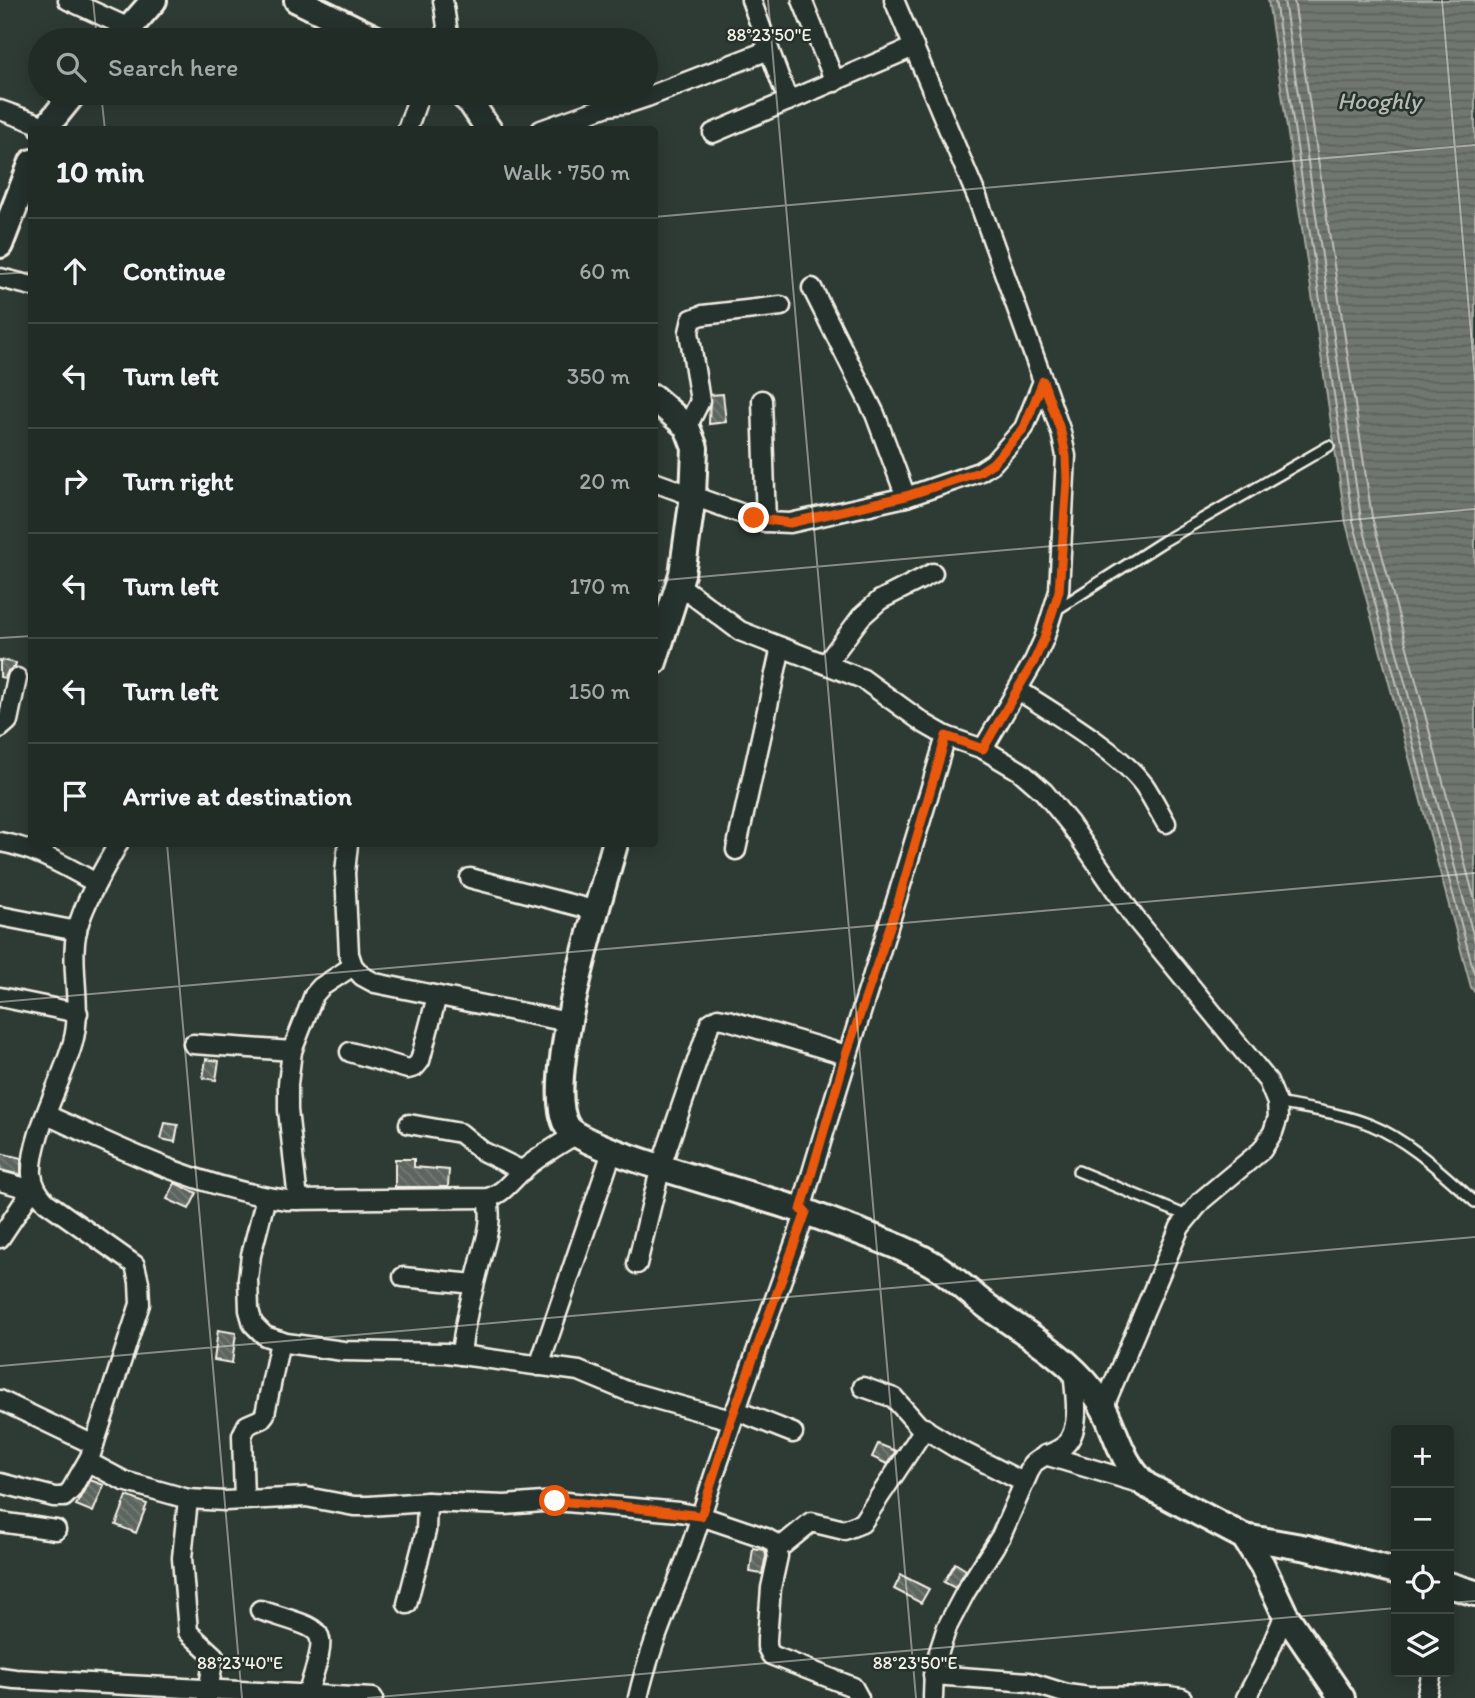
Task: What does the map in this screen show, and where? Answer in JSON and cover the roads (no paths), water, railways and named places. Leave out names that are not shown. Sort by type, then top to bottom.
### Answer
[{"type":"main road","points":[[129,28],[154,0]]},
{"type":"main road","points":[[297,0],[354,28]]},
{"type":"main road","points":[[47,126],[64,105]]},
{"type":"main road","points":[[472,105],[486,126]]},
{"type":"main road","points":[[0,245],[28,172]]},
{"type":"main road","points":[[658,402],[687,427],[695,448],[693,496],[679,585],[658,650]]},
{"type":"main road","points":[[614,847],[568,1021],[562,1108],[566,1125],[575,1135],[612,1152],[804,1211],[929,1262],[951,1276],[985,1305],[1057,1354],[1073,1369],[1104,1406],[1124,1458],[1134,1474],[1146,1485],[1244,1537],[1307,1548],[1391,1570]]},
{"type":"main road","points":[[1244,1537],[1262,1565],[1285,1614],[1342,1698]]},
{"type":"main road","points":[[1454,1590],[1475,1593]]},
{"type":"street","points":[[68,0],[114,28]]},
{"type":"street","points":[[443,0],[447,28]]},
{"type":"street","points":[[751,0],[788,101]]},
{"type":"street","points":[[802,0],[835,82]]},
{"type":"street","points":[[894,0],[977,197],[1061,432],[1066,456],[1067,481],[1059,591],[1054,611],[1034,661],[983,749]]},
{"type":"street","points":[[713,133],[914,47]]},
{"type":"street","points":[[658,92],[769,50]]},
{"type":"street","points":[[408,126],[415,105]]},
{"type":"street","points":[[552,126],[613,105]]},
{"type":"street","points":[[0,110],[40,126]]},
{"type":"street","points":[[0,278],[28,285]]},
{"type":"street","points":[[812,288],[874,414],[906,496]]},
{"type":"street","points":[[687,427],[700,401],[689,332],[692,319],[702,315],[781,306]]},
{"type":"street","points":[[658,483],[766,522],[790,523],[906,496],[979,472],[993,463],[1024,428],[1043,381]]},
{"type":"street","points":[[762,400],[766,522]]},
{"type":"street","points":[[826,664],[860,617],[880,600],[933,573]]},
{"type":"street","points":[[679,585],[740,631],[863,680],[946,736],[983,749],[1020,771],[1044,792],[1070,824],[1134,918],[1268,1081],[1277,1102],[1278,1117],[1273,1132],[1262,1150],[1202,1200],[1187,1216],[1172,1242],[1104,1406]]},
{"type":"street","points":[[736,850],[781,647]]},
{"type":"street","points":[[0,728],[8,721],[17,678]]},
{"type":"street","points":[[1018,690],[1068,722],[1118,760],[1143,784],[1166,823]]},
{"type":"street","points":[[638,1698],[650,1654],[682,1572],[804,1211],[846,1055],[897,906],[946,736]]},
{"type":"street","points":[[0,842],[34,850],[96,883]]},
{"type":"street","points":[[34,1190],[34,1153],[73,1040],[78,1013],[76,931],[96,883],[116,847]]},
{"type":"street","points":[[348,847],[345,873],[349,954],[353,966],[362,976],[376,983],[568,1021]]},
{"type":"street","points":[[470,878],[597,911]]},
{"type":"street","points":[[0,916],[76,931]]},
{"type":"street","points":[[298,1200],[288,1110],[292,1051],[314,995],[320,987],[353,966]]},
{"type":"street","points":[[350,1052],[408,1069],[415,1067],[421,1061],[437,996]]},
{"type":"street","points":[[0,997],[78,1013]]},
{"type":"street","points":[[636,1264],[661,1166],[706,1029],[713,1020],[727,1020],[846,1055]]},
{"type":"street","points":[[194,1044],[292,1051]]},
{"type":"street","points":[[47,1115],[157,1165],[266,1197],[298,1200],[488,1198],[503,1192],[523,1171],[575,1135]]},
{"type":"street","points":[[410,1124],[460,1133],[482,1151],[523,1171]]},
{"type":"street","points":[[539,1366],[612,1152]]},
{"type":"street","points":[[0,1181],[34,1190],[46,1202],[135,1265],[140,1304],[92,1451],[71,1490],[64,1497],[54,1497],[0,1483]]},
{"type":"street","points":[[0,1238],[8,1211],[34,1190]]},
{"type":"street","points":[[266,1197],[251,1255],[248,1279],[249,1310],[253,1324],[265,1336],[343,1351],[419,1351],[579,1371],[627,1391],[733,1415],[793,1433]]},
{"type":"street","points":[[461,1355],[463,1331],[489,1232],[491,1212],[488,1198]]},
{"type":"street","points":[[404,1278],[474,1284]]},
{"type":"street","points":[[244,1499],[242,1435],[247,1425],[261,1419],[265,1414],[280,1341]]},
{"type":"street","points":[[933,1698],[933,1675],[947,1627],[1001,1536],[1031,1465],[1065,1445],[1072,1434],[1076,1419],[1073,1369]]},
{"type":"street","points":[[863,1387],[894,1398],[918,1424],[956,1448],[1023,1482]]},
{"type":"street","points":[[0,1400],[92,1451],[96,1468],[124,1481],[188,1499],[217,1501],[306,1497],[361,1506],[428,1502],[505,1505],[555,1501],[701,1516],[766,1538],[775,1543],[778,1549],[770,1599],[767,1639],[769,1652],[853,1687],[859,1698]]},
{"type":"street","points":[[778,1549],[811,1522],[844,1530],[862,1523],[925,1428]]},
{"type":"street","points":[[1045,1455],[1146,1485]]},
{"type":"street","points":[[188,1499],[182,1558],[188,1632],[214,1656],[208,1694]]},
{"type":"street","points":[[407,1604],[426,1531],[428,1502]]},
{"type":"street","points":[[0,1522],[56,1530]]},
{"type":"street","points":[[260,1610],[314,1628],[320,1635],[321,1649],[307,1695]]},
{"type":"street","points":[[1248,1698],[1285,1614]]},
{"type":"street","points":[[933,1675],[1029,1682],[1067,1694],[1089,1697],[1182,1698]]},
{"type":"street","points":[[0,1677],[208,1694],[373,1698]]},
{"type":"street","points":[[1426,1698],[1431,1677]]},
{"type":"lane","points":[[1054,611],[1164,541],[1329,446]]},
{"type":"lane","points":[[1277,1102],[1373,1126],[1402,1143],[1475,1202]]},
{"type":"lane","points":[[1078,1171],[1187,1216]]},
{"type":"water","name":"Hooghly","points":[[1268,0],[1475,0],[1475,993],[1471,987],[1346,523]]}]
